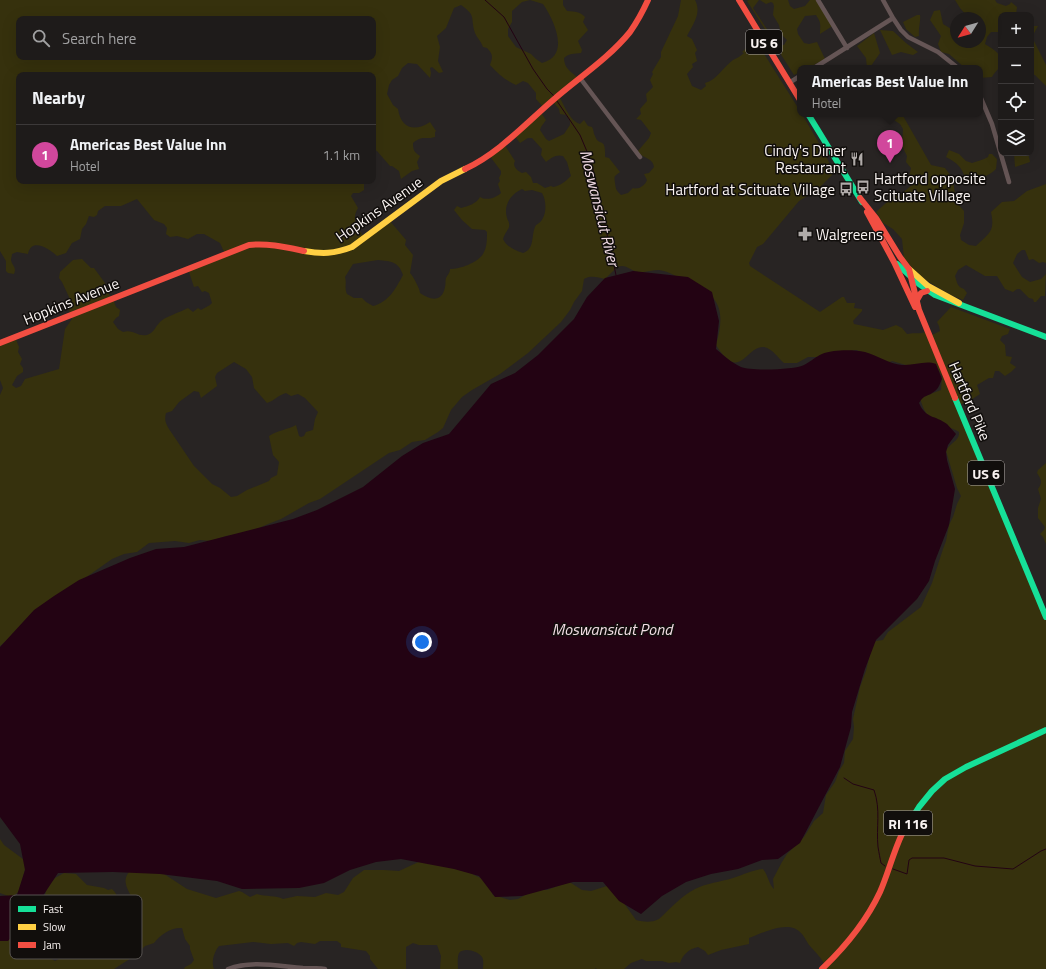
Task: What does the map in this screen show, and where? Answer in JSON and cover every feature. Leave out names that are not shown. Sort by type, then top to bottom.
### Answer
[{"type":"main road","name":"Hopkins Avenue","points":[[0,343],[249,245],[264,243],[322,254],[345,251],[441,181],[486,158],[502,146],[614,50],[632,30],[648,0]]},
{"type":"main road","name":"US 6","points":[[739,0],[797,95]]},
{"type":"main road","name":"Hartford Pike","points":[[810,117],[860,198],[894,262],[926,329],[1046,617]]},
{"type":"main road","name":"Hartford Pike","points":[[860,198],[876,218],[909,269],[926,329]]},
{"type":"main road","points":[[894,262],[911,279],[927,291],[950,302],[963,305]]},
{"type":"main road","points":[[909,269],[928,286],[963,305],[1046,338]]},
{"type":"main road","points":[[917,300],[921,293],[927,291]]},
{"type":"main road","name":"RI 116","points":[[822,969],[853,933],[872,906],[880,892],[901,836],[910,819],[925,798],[941,782],[963,768],[1046,730]]},
{"type":"street","points":[[818,0],[847,48]]},
{"type":"street","points":[[883,0],[901,30],[908,37],[938,52],[954,65]]},
{"type":"street","points":[[819,65],[893,18]]},
{"type":"street","points":[[580,78],[640,157]]},
{"type":"street","points":[[790,83],[797,78]]},
{"type":"street","points":[[983,103],[992,124],[1009,182]]},
{"type":"street","points":[[228,969],[250,964],[266,964],[325,969]]},
{"type":"shaded area","points":[[0,0],[530,0],[563,0],[563,5],[567,11],[579,13],[585,17],[583,22],[588,30],[578,41],[582,50],[581,53],[570,54],[564,58],[567,68],[579,79],[559,96],[573,120],[580,124],[584,120],[588,126],[592,127],[594,135],[598,141],[603,144],[605,157],[609,158],[620,172],[615,179],[616,189],[621,195],[628,193],[633,188],[643,186],[647,180],[644,174],[649,173],[654,167],[652,161],[640,154],[638,151],[649,138],[651,133],[641,120],[636,119],[641,114],[640,109],[647,101],[646,94],[653,87],[650,80],[653,74],[652,72],[661,57],[661,52],[678,16],[681,0],[695,0],[698,9],[697,14],[687,36],[692,39],[697,50],[695,53],[697,61],[692,64],[693,67],[687,74],[692,86],[701,90],[706,86],[705,83],[713,79],[729,63],[743,54],[744,53],[742,52],[751,44],[761,49],[797,106],[797,117],[804,117],[832,168],[837,170],[811,196],[809,195],[799,201],[763,244],[757,247],[749,263],[750,266],[820,312],[842,297],[844,297],[847,303],[855,303],[854,308],[862,309],[862,311],[853,321],[854,324],[883,330],[896,325],[902,328],[907,334],[922,333],[927,331],[930,336],[940,331],[937,322],[951,307],[1010,329],[1008,334],[1002,336],[1000,340],[1005,345],[1006,356],[1012,357],[1010,363],[1016,367],[1005,376],[999,371],[995,371],[993,378],[989,378],[977,385],[980,394],[968,402],[959,405],[1046,613],[1046,969],[822,969],[825,966],[822,960],[809,945],[804,936],[796,929],[790,927],[776,928],[749,938],[749,944],[721,950],[708,955],[705,951],[698,947],[689,951],[680,963],[646,961],[642,959],[631,963],[624,969],[483,969],[483,961],[480,955],[471,950],[464,950],[459,953],[458,969],[440,969],[441,956],[437,945],[419,945],[413,943],[406,947],[406,969],[378,969],[366,951],[341,947],[341,944],[337,941],[320,941],[315,944],[301,942],[294,946],[288,943],[271,944],[253,942],[219,946],[214,957],[214,969],[184,969],[194,960],[182,928],[166,932],[154,943],[145,946],[142,949],[142,895],[130,895],[126,884],[129,872],[158,870],[187,889],[216,898],[239,891],[250,897],[257,894],[283,899],[297,896],[315,897],[326,893],[338,895],[344,892],[353,878],[364,870],[399,871],[425,859],[458,862],[474,875],[487,881],[493,895],[510,900],[518,899],[534,890],[547,890],[566,883],[571,883],[582,890],[591,891],[610,885],[636,920],[648,922],[659,919],[680,899],[695,889],[755,870],[763,869],[774,889],[773,879],[782,862],[787,854],[804,837],[814,821],[823,813],[826,795],[835,782],[844,763],[845,751],[853,739],[853,719],[872,645],[876,641],[883,640],[888,632],[921,607],[932,583],[946,541],[949,525],[961,496],[957,488],[946,451],[947,448],[958,438],[959,432],[938,424],[931,419],[924,409],[920,398],[941,390],[942,376],[935,365],[913,367],[892,361],[883,362],[856,350],[817,357],[808,357],[797,363],[784,363],[773,352],[764,347],[752,351],[742,360],[737,362],[731,361],[724,356],[716,345],[720,324],[720,311],[718,305],[709,294],[666,272],[659,270],[638,272],[621,266],[605,279],[591,277],[584,279],[582,291],[561,322],[528,353],[500,374],[462,397],[451,410],[443,428],[425,440],[412,442],[400,450],[389,453],[320,499],[309,503],[281,519],[250,532],[226,536],[211,541],[200,540],[189,543],[175,541],[149,543],[137,552],[124,554],[112,559],[61,595],[0,646],[0,395],[3,388],[0,380],[0,343],[15,337],[19,347],[18,352],[22,359],[20,364],[23,368],[23,372],[17,376],[12,385],[16,388],[21,386],[25,379],[59,369],[65,329],[72,319],[68,307],[70,302],[69,297],[59,278],[60,272],[73,260],[82,259],[91,268],[94,268],[105,283],[111,299],[113,299],[116,307],[120,310],[119,316],[113,322],[118,329],[123,332],[130,331],[141,335],[147,335],[154,330],[162,320],[169,316],[188,308],[193,312],[198,308],[201,310],[212,303],[209,293],[205,291],[202,292],[198,286],[194,287],[188,269],[225,254],[220,243],[204,234],[197,234],[188,239],[177,236],[170,237],[166,234],[167,228],[164,224],[154,220],[137,199],[121,206],[105,206],[98,211],[97,215],[94,217],[89,216],[82,229],[80,239],[72,243],[66,253],[57,256],[50,250],[37,245],[30,249],[28,254],[17,252],[12,254],[11,260],[15,268],[14,274],[6,271],[6,261],[0,251]],"holes":[[[530,0],[543,4],[552,19],[558,37],[558,45],[556,53],[551,59],[542,63],[531,54],[516,47],[508,36],[508,29],[512,22],[512,11],[522,2]],[[522,189],[525,191],[532,190],[542,193],[545,204],[544,217],[535,226],[531,245],[529,249],[523,253],[511,248],[503,239],[509,228],[506,213],[507,204],[511,197]],[[378,260],[387,261],[397,265],[403,275],[388,298],[373,306],[362,298],[354,298],[347,294],[345,277],[353,264]],[[234,362],[246,369],[252,377],[254,388],[267,403],[286,393],[291,396],[298,394],[305,398],[318,412],[313,430],[306,432],[304,436],[299,436],[296,425],[269,436],[273,455],[279,462],[277,475],[269,481],[237,496],[231,497],[220,488],[212,484],[194,466],[169,429],[165,420],[166,413],[172,411],[179,402],[194,391],[199,392],[201,398],[217,386],[215,377],[217,373]]]},
{"type":"shaded area","points":[[759,0],[753,8],[776,43],[779,45],[784,45],[787,40],[781,34],[779,25],[773,15],[773,3],[771,2],[766,4],[760,0],[788,0],[790,6],[794,9],[805,6],[810,0],[820,0],[834,25],[820,34],[820,23],[816,15],[805,16],[797,29],[798,34],[804,43],[809,44],[817,42],[825,59],[814,65],[797,65],[797,74],[794,75],[747,1]]},
{"type":"shaded area","points":[[955,0],[995,0],[997,3],[1006,6],[1011,2],[1017,7],[1016,12],[998,12],[998,32],[991,32],[986,40],[986,12],[963,12]]},
{"type":"shaded area","points":[[940,10],[943,24],[950,28],[950,48],[986,48],[986,45],[998,54],[998,69],[992,77],[983,78],[983,65],[962,65],[949,54],[941,52],[938,44],[941,36],[930,20],[934,11]]},
{"type":"shaded area","points":[[920,15],[919,36],[915,37],[906,29],[903,22]]},
{"type":"shaded area","points":[[1034,26],[1038,26],[1034,33]]},
{"type":"shaded area","points":[[880,30],[893,31],[918,52],[913,55],[901,52],[892,55]]},
{"type":"shaded area","points":[[874,33],[880,53],[872,65],[867,65],[866,58],[857,46]]},
{"type":"shaded area","points":[[1034,41],[1046,65],[1046,86],[1035,75]]},
{"type":"shaded area","points":[[904,117],[931,165],[945,168],[953,179],[956,202],[964,211],[964,223],[960,235],[961,240],[969,245],[976,246],[988,234],[992,228],[991,212],[1002,202],[1014,201],[1027,191],[1046,184],[1046,263],[1039,263],[1033,259],[1029,260],[1025,250],[1022,250],[1017,254],[1013,263],[1022,277],[1030,282],[1041,279],[1046,274],[1045,296],[1041,296],[1036,302],[1034,302],[1033,299],[1029,298],[1020,289],[1013,292],[1005,289],[997,276],[985,276],[966,265],[958,270],[955,276],[959,286],[967,293],[963,300],[949,294],[926,280],[914,270],[904,258],[902,239],[893,229],[883,223],[876,212],[896,194],[899,196],[913,184],[908,177],[911,168],[906,162],[907,156],[902,146],[903,129],[900,124],[891,118]]},
{"type":"shaded area","points":[[949,150],[959,154],[966,161],[972,163],[988,157],[989,154],[992,154],[997,159],[996,169],[990,174],[982,177],[966,180],[959,166],[954,161],[946,157]]},
{"type":"shaded area","points":[[1014,156],[1029,156],[1030,162],[1015,167]]},
{"type":"shaded area","points":[[1046,463],[1046,544],[1040,534],[1045,527],[1038,518],[1038,508],[1041,499],[1038,489],[1041,482],[1037,473],[1038,470]]},
{"type":"shaded area","points":[[0,839],[4,845],[27,862],[19,891],[15,895],[10,895],[10,897],[0,893]]},
{"type":"shaded area","points":[[64,873],[76,874],[87,885],[108,890],[112,889],[116,895],[45,895],[47,887],[55,878]]},
{"type":"shaded area","points":[[10,930],[10,959],[52,959],[55,961],[59,959],[130,959],[114,969],[0,969],[0,932]]},
{"type":"water","name":"Moswansicut Pond","points":[[633,271],[688,277],[712,292],[719,321],[716,349],[741,367],[763,369],[792,368],[804,365],[824,353],[838,351],[861,351],[902,365],[928,363],[936,364],[942,379],[936,390],[924,397],[919,403],[925,412],[943,421],[956,434],[948,445],[946,452],[955,489],[949,525],[929,581],[917,599],[876,640],[865,669],[852,712],[851,727],[840,767],[800,843],[778,859],[762,860],[738,869],[711,874],[686,882],[662,896],[641,914],[619,901],[603,882],[573,882],[522,896],[495,897],[479,876],[454,869],[401,859],[376,862],[350,870],[324,883],[299,888],[242,889],[217,881],[160,874],[113,872],[58,873],[43,895],[17,895],[25,870],[20,844],[0,817],[0,647],[34,610],[79,580],[130,558],[156,549],[184,547],[293,519],[317,510],[363,487],[402,456],[423,443],[449,434],[491,384],[515,373],[538,355],[574,319],[587,297],[605,278]]},
{"type":"water","name":"Moswansicut Pond","points":[[10,895],[10,939],[8,941],[0,941],[0,896]]},
{"type":"waterway","name":"Moswansicut River","points":[[485,0],[504,17],[533,69],[547,89],[554,96]]},
{"type":"waterway","name":"Moswansicut River","points":[[557,101],[580,135],[591,161],[616,275]]},
{"type":"waterway","name":"Moswansicut River","points":[[844,778],[853,784],[874,790],[878,812],[878,847],[881,863],[885,866]]},
{"type":"waterway","name":"Moswansicut River","points":[[893,869],[907,874],[909,860],[912,858],[944,858],[975,866],[1013,869],[1046,849]]},
{"type":"traffic: fast","points":[[810,117],[862,202]]},
{"type":"traffic: fast","points":[[897,264],[919,284],[935,295],[1046,337]]},
{"type":"traffic: fast","points":[[955,398],[1046,617]]},
{"type":"traffic: fast","points":[[902,834],[919,807],[932,791],[945,779],[966,767],[1046,730]]},
{"type":"traffic: slow","points":[[304,251],[328,253],[352,247],[441,181],[465,169]]},
{"type":"traffic: slow","points":[[909,269],[928,286],[959,303]]},
{"type":"traffic: jam","points":[[465,169],[500,147],[612,51],[630,32],[648,0]]},
{"type":"traffic: jam","points":[[739,0],[797,95]]},
{"type":"traffic: jam","points":[[860,198],[876,218],[909,269],[919,310],[955,398]]},
{"type":"traffic: jam","points":[[867,212],[894,262],[915,307]]},
{"type":"traffic: jam","points":[[0,343],[249,245],[270,245],[304,251]]},
{"type":"traffic: jam","points":[[917,300],[921,293],[927,291]]},
{"type":"traffic: jam","points":[[822,969],[847,943],[868,914],[886,878],[902,834]]},
{"type":"place","name":"Cindy's Diner Restaurant","points":[[857,159]]},
{"type":"place","name":"Americas Best Value Inn","points":[[890,163]]},
{"type":"place","name":"Hartford opposite Scituate Village","points":[[863,187]]},
{"type":"place","name":"Hartford at Scituate Village","points":[[846,189]]},
{"type":"place","name":"Walgreens","points":[[805,234]]}]
